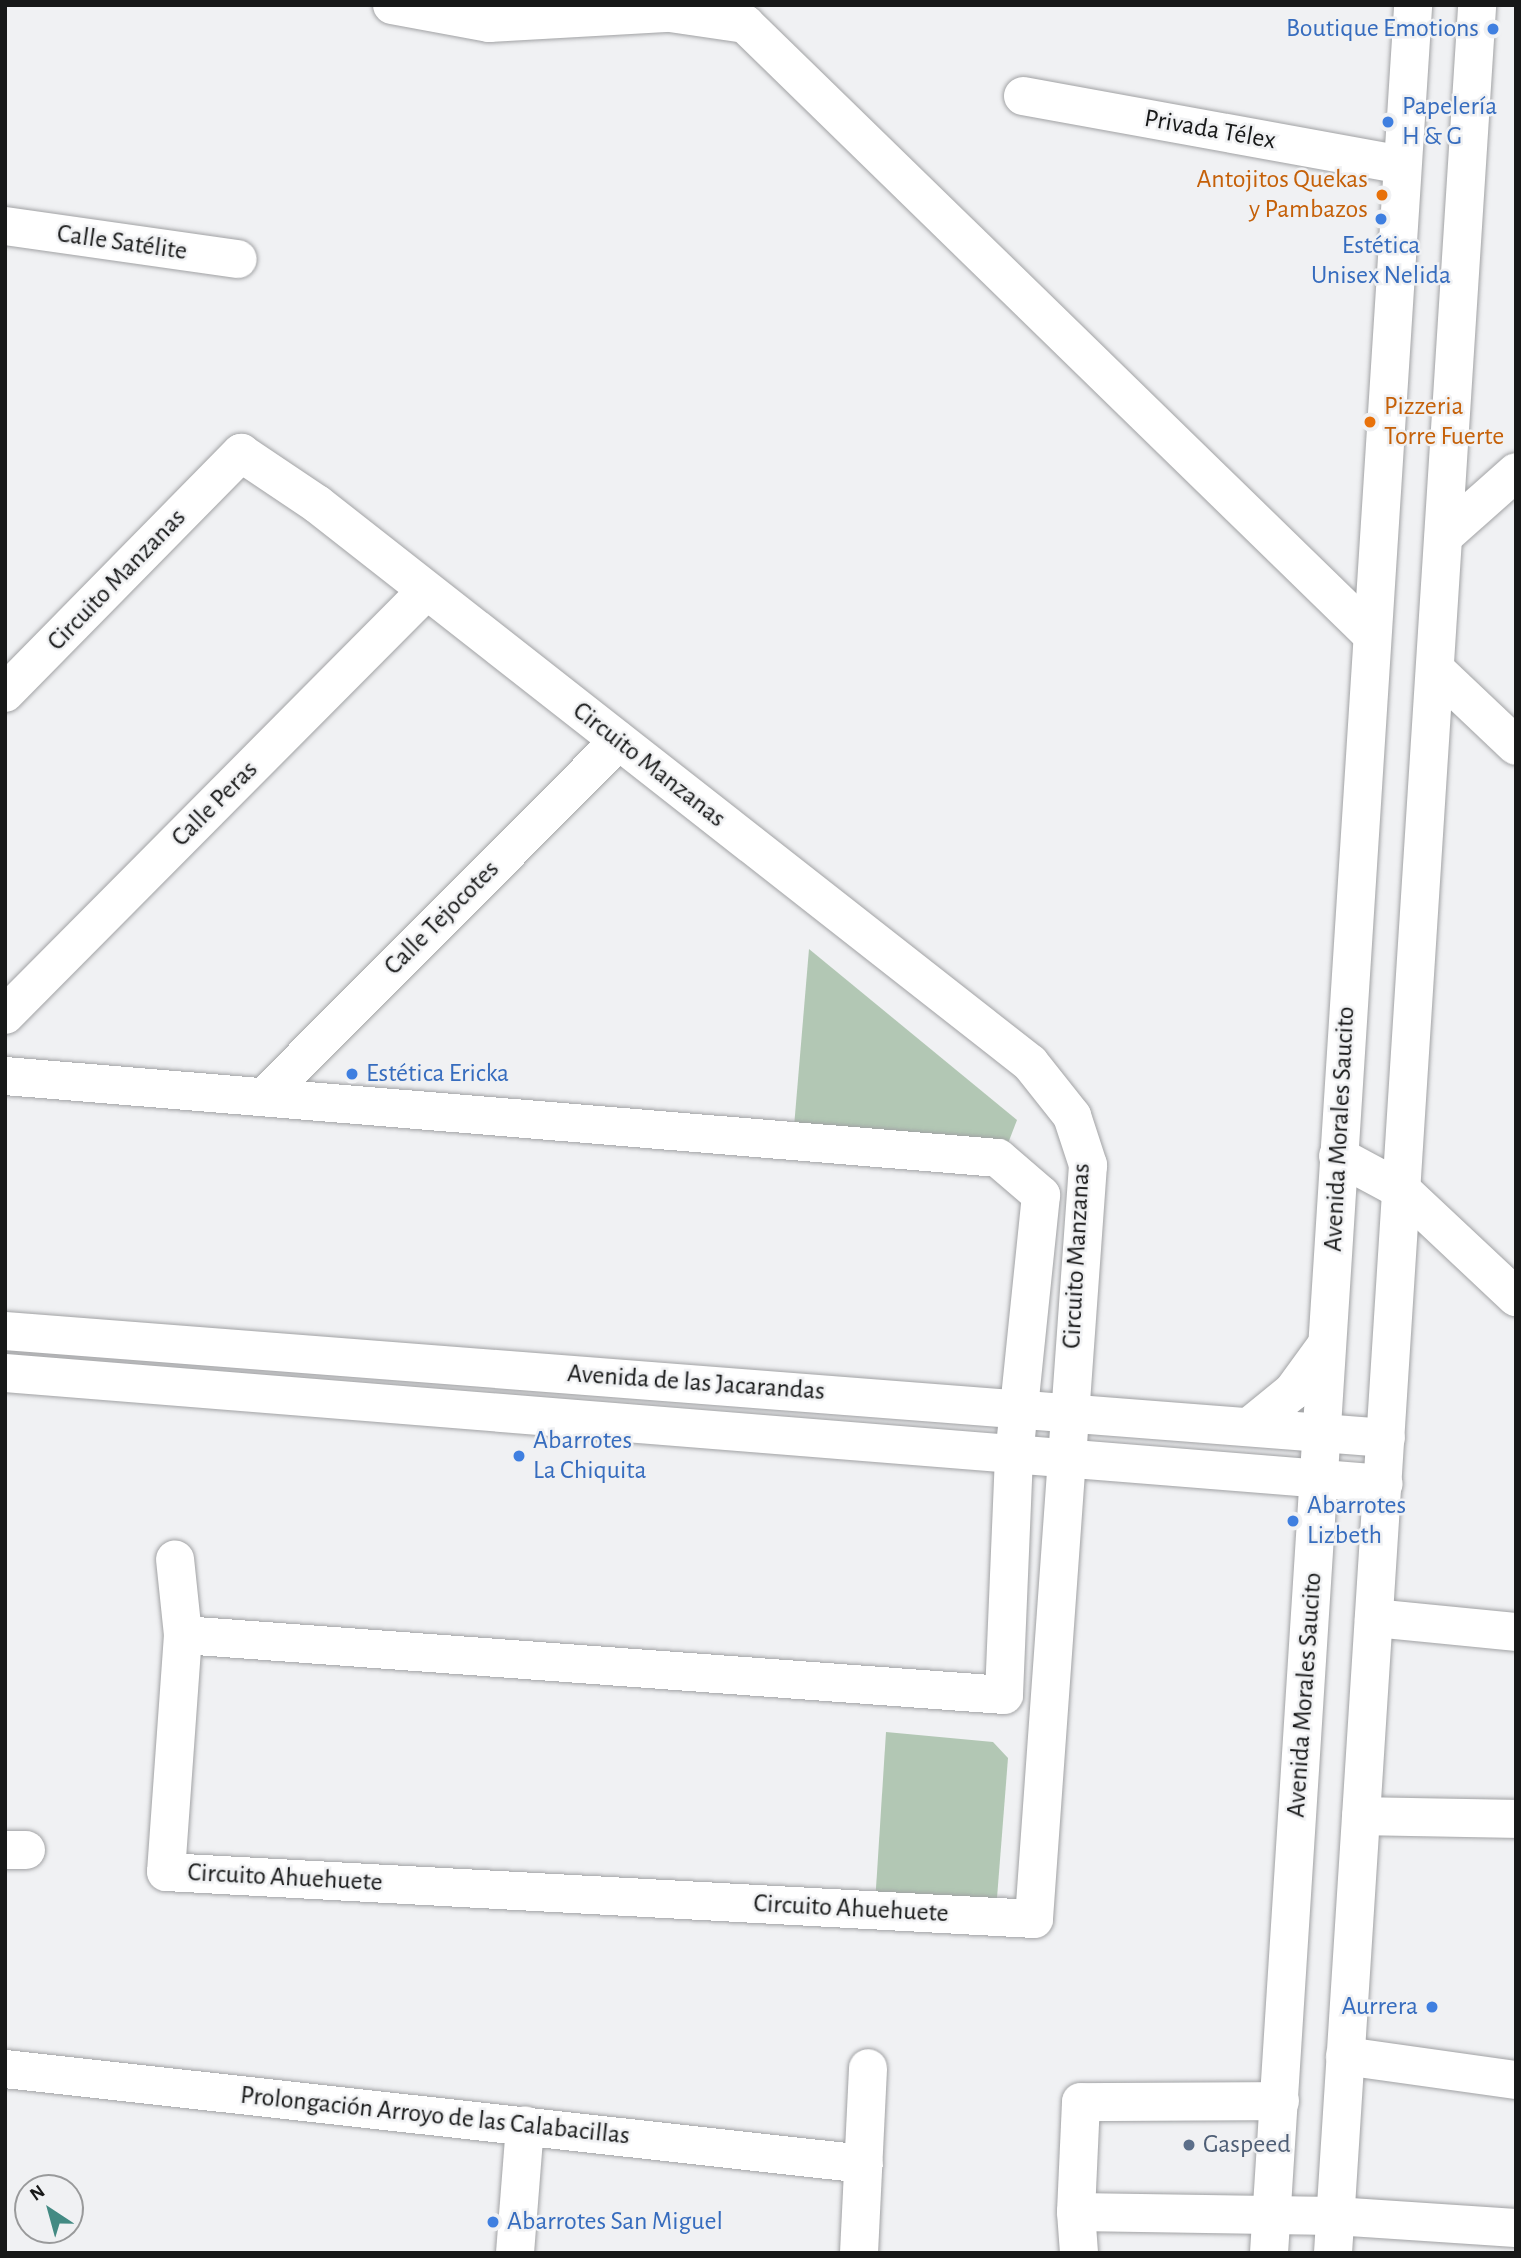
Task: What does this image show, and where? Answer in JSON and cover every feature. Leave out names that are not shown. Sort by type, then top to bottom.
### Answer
[{"type":"street","points":[[392,5],[489,23],[708,13],[745,24],[1369,632]]},
{"type":"street","name":"Avenida Morales Saucito","points":[[1270,2235],[1322,1433],[1398,164],[1413,5]]},
{"type":"street","points":[[1334,2234],[1477,5]]},
{"type":"street","name":"Privada Télex","points":[[1023,96],[1398,164]]},
{"type":"street","name":"Calle Satélite","points":[[5,226],[238,259]]},
{"type":"street","name":"Circuito Manzanas","points":[[5,693],[242,453],[317,503],[425,593],[619,741],[1030,1063],[1072,1116],[1088,1165],[1066,1414]]},
{"type":"street","points":[[1444,536],[1516,472]]},
{"type":"street","name":"Calle Peras","points":[[5,1015],[425,593]]},
{"type":"street","points":[[1436,670],[1516,746]]},
{"type":"street","name":"Calle Tejocotes","points":[[266,1095],[619,741]]},
{"type":"street","name":"Circuito Manzanas","points":[[5,1076],[266,1095],[998,1158],[1041,1195],[1020,1410]]},
{"type":"street","points":[[1338,1156],[1403,1191],[1516,1297]]},
{"type":"street","name":"Avenida de las Jacarandas","points":[[5,1331],[285,1350],[1066,1414],[1386,1437]]},
{"type":"street","points":[[1249,1427],[1293,1391],[1327,1343]]},
{"type":"street","points":[[282,1394],[285,1350]]},
{"type":"street","name":"Avenida de las Jacarandas","points":[[5,1373],[1384,1484]]},
{"type":"street","points":[[643,1425],[644,1379]]},
{"type":"street","points":[[175,1559],[183,1635],[1004,1695],[1014,1456],[1020,1410]]},
{"type":"street","name":"Circuito Ahuehuete","points":[[183,1635],[166,1872],[1034,1919],[1066,1414]]},
{"type":"street","points":[[1374,1618],[1516,1632]]},
{"type":"street","points":[[1361,1816],[1516,1819]]},
{"type":"street","points":[[1345,2056],[1516,2080]]},
{"type":"street","points":[[859,2253],[868,2068]]},
{"type":"street","name":"Prolongación Arroyo de las Calabacillas","points":[[5,2069],[864,2164]]},
{"type":"street","points":[[1079,2253],[1076,2212],[1081,2102],[1279,2101]]},
{"type":"street","points":[[515,2253],[524,2125]]},
{"type":"street","points":[[1076,2212],[1270,2235],[1516,2228]]},
{"type":"green space","points":[[809,949],[1017,1120],[1007,1146],[794,1127]]},
{"type":"green space","points":[[886,1732],[993,1742],[1008,1758],[997,1898],[875,1904]]},
{"type":"place","name":"Boutique Emotions","points":[[1493,29]]},
{"type":"place","name":"Papelería H & G","points":[[1388,122]]},
{"type":"place","name":"Antojitos Quekas y Pambazos","points":[[1382,195]]},
{"type":"place","name":"Estética Unisex Nelida","points":[[1381,219]]},
{"type":"place","name":"Pizzeria Torre Fuerte","points":[[1370,422]]},
{"type":"place","name":"Estética Ericka","points":[[352,1074]]},
{"type":"place","name":"Abarrotes La Chiquita","points":[[519,1456]]},
{"type":"place","name":"Abarrotes Lizbeth","points":[[1293,1521]]},
{"type":"place","name":"Aurrera","points":[[1432,2007]]},
{"type":"place","name":"Gaspeed","points":[[1189,2145]]},
{"type":"place","name":"Abarrotes San Miguel","points":[[493,2222]]}]
